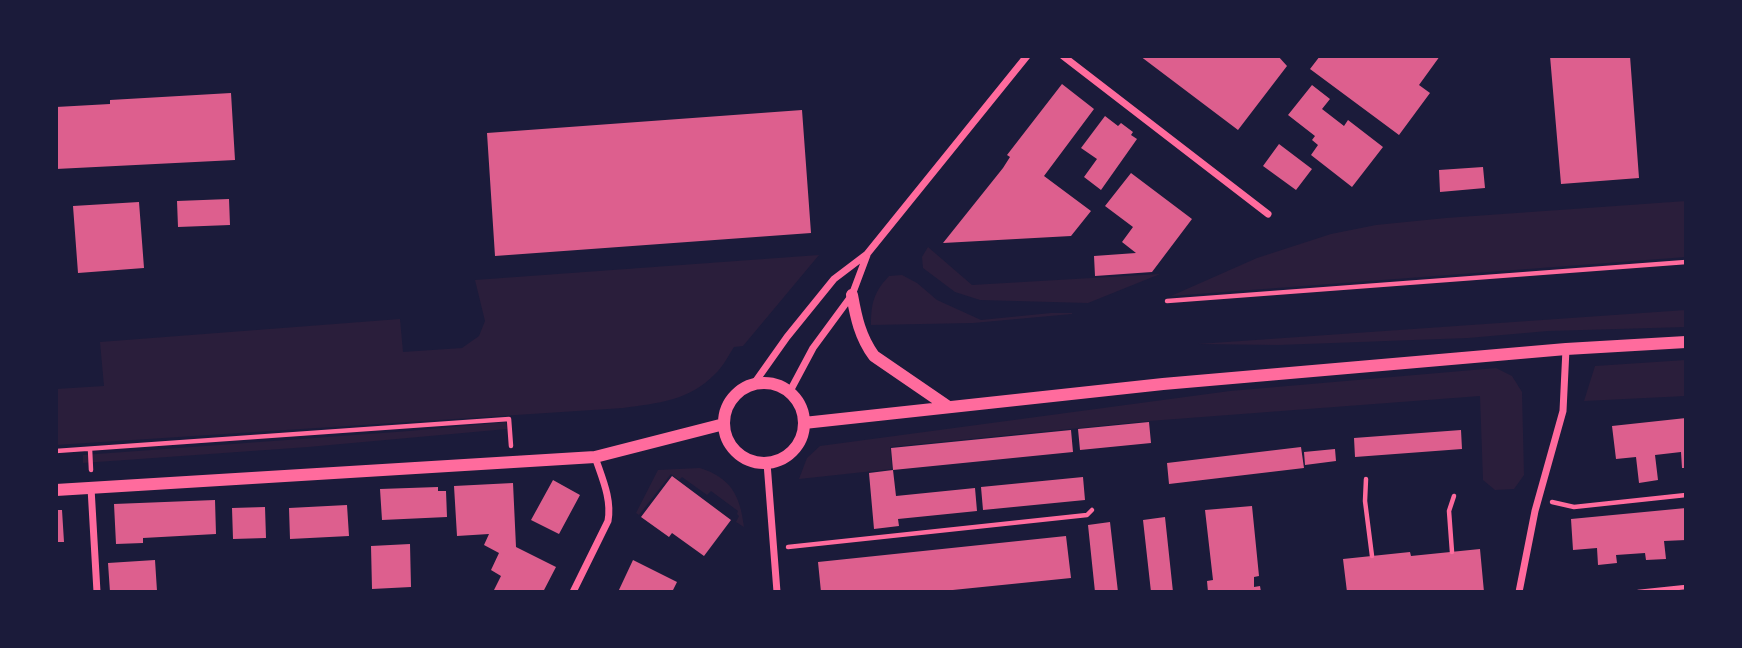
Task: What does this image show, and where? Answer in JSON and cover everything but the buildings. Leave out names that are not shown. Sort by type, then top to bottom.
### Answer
[{"type":"street","points":[[752,385],[783,388],[798,402],[804,423],[799,443],[786,457],[767,463],[754,462],[742,457],[733,448],[726,437],[724,424],[732,400],[752,385],[834,279],[867,254],[1027,56]]},
{"type":"street","points":[[1063,56],[1268,214]]},
{"type":"street","points":[[789,393],[813,348],[852,295],[867,254]]},
{"type":"street","points":[[852,295],[860,331],[874,356],[947,406]]},
{"type":"street","points":[[804,423],[1163,384],[1566,349],[1686,342]]},
{"type":"street","points":[[1519,592],[1535,511],[1563,411],[1566,349]]},
{"type":"street","points":[[56,490],[595,457],[724,424]]},
{"type":"street","points":[[573,592],[608,521],[610,511],[595,457]]},
{"type":"street","points":[[767,463],[777,592]]},
{"type":"street","points":[[91,488],[97,592]]},
{"type":"path","points":[[1167,301],[1686,262]]},
{"type":"path","points":[[56,451],[509,419],[512,461]]},
{"type":"path","points":[[1366,479],[1365,501],[1372,556]]},
{"type":"path","points":[[1539,499],[1574,507],[1686,495]]},
{"type":"path","points":[[1452,552],[1449,511],[1454,496]]},
{"type":"path","points":[[773,548],[1087,515],[1092,510]]},
{"type":"path","points":[[1638,592],[1686,587]]},
{"type":"shaded area","points":[[1686,201],[1686,257],[1171,296],[1257,258],[1331,234],[1376,225]]},
{"type":"shaded area","points":[[928,247],[972,285],[1160,274],[1088,303],[980,300],[955,292],[923,268],[922,257]]},
{"type":"shaded area","points":[[819,255],[743,346],[734,347],[718,371],[695,390],[672,399],[623,408],[56,445],[56,389],[104,386],[100,342],[400,319],[403,352],[462,348],[479,336],[485,321],[475,280]]},
{"type":"shaded area","points":[[902,275],[917,283],[937,300],[981,320],[1051,313],[1072,314],[973,323],[871,325],[873,304],[880,287],[889,276]]},
{"type":"shaded area","points":[[1686,310],[1686,327],[1278,345],[1198,344]]},
{"type":"shaded area","points":[[1686,360],[1686,396],[1584,401],[1595,366]]},
{"type":"shaded area","points":[[1496,368],[1512,376],[1522,392],[1524,475],[1514,489],[1495,490],[1483,480],[1480,396],[1149,421],[890,447],[892,469],[799,479],[807,458],[820,446],[1230,391]]},
{"type":"shaded area","points":[[506,422],[507,429],[83,463],[83,455]]},
{"type":"shaded area","points":[[700,468],[719,477],[732,489],[740,506],[744,527],[736,522],[738,511],[711,491],[707,495],[682,477],[679,480],[671,474],[639,515],[636,513],[658,470]]}]
